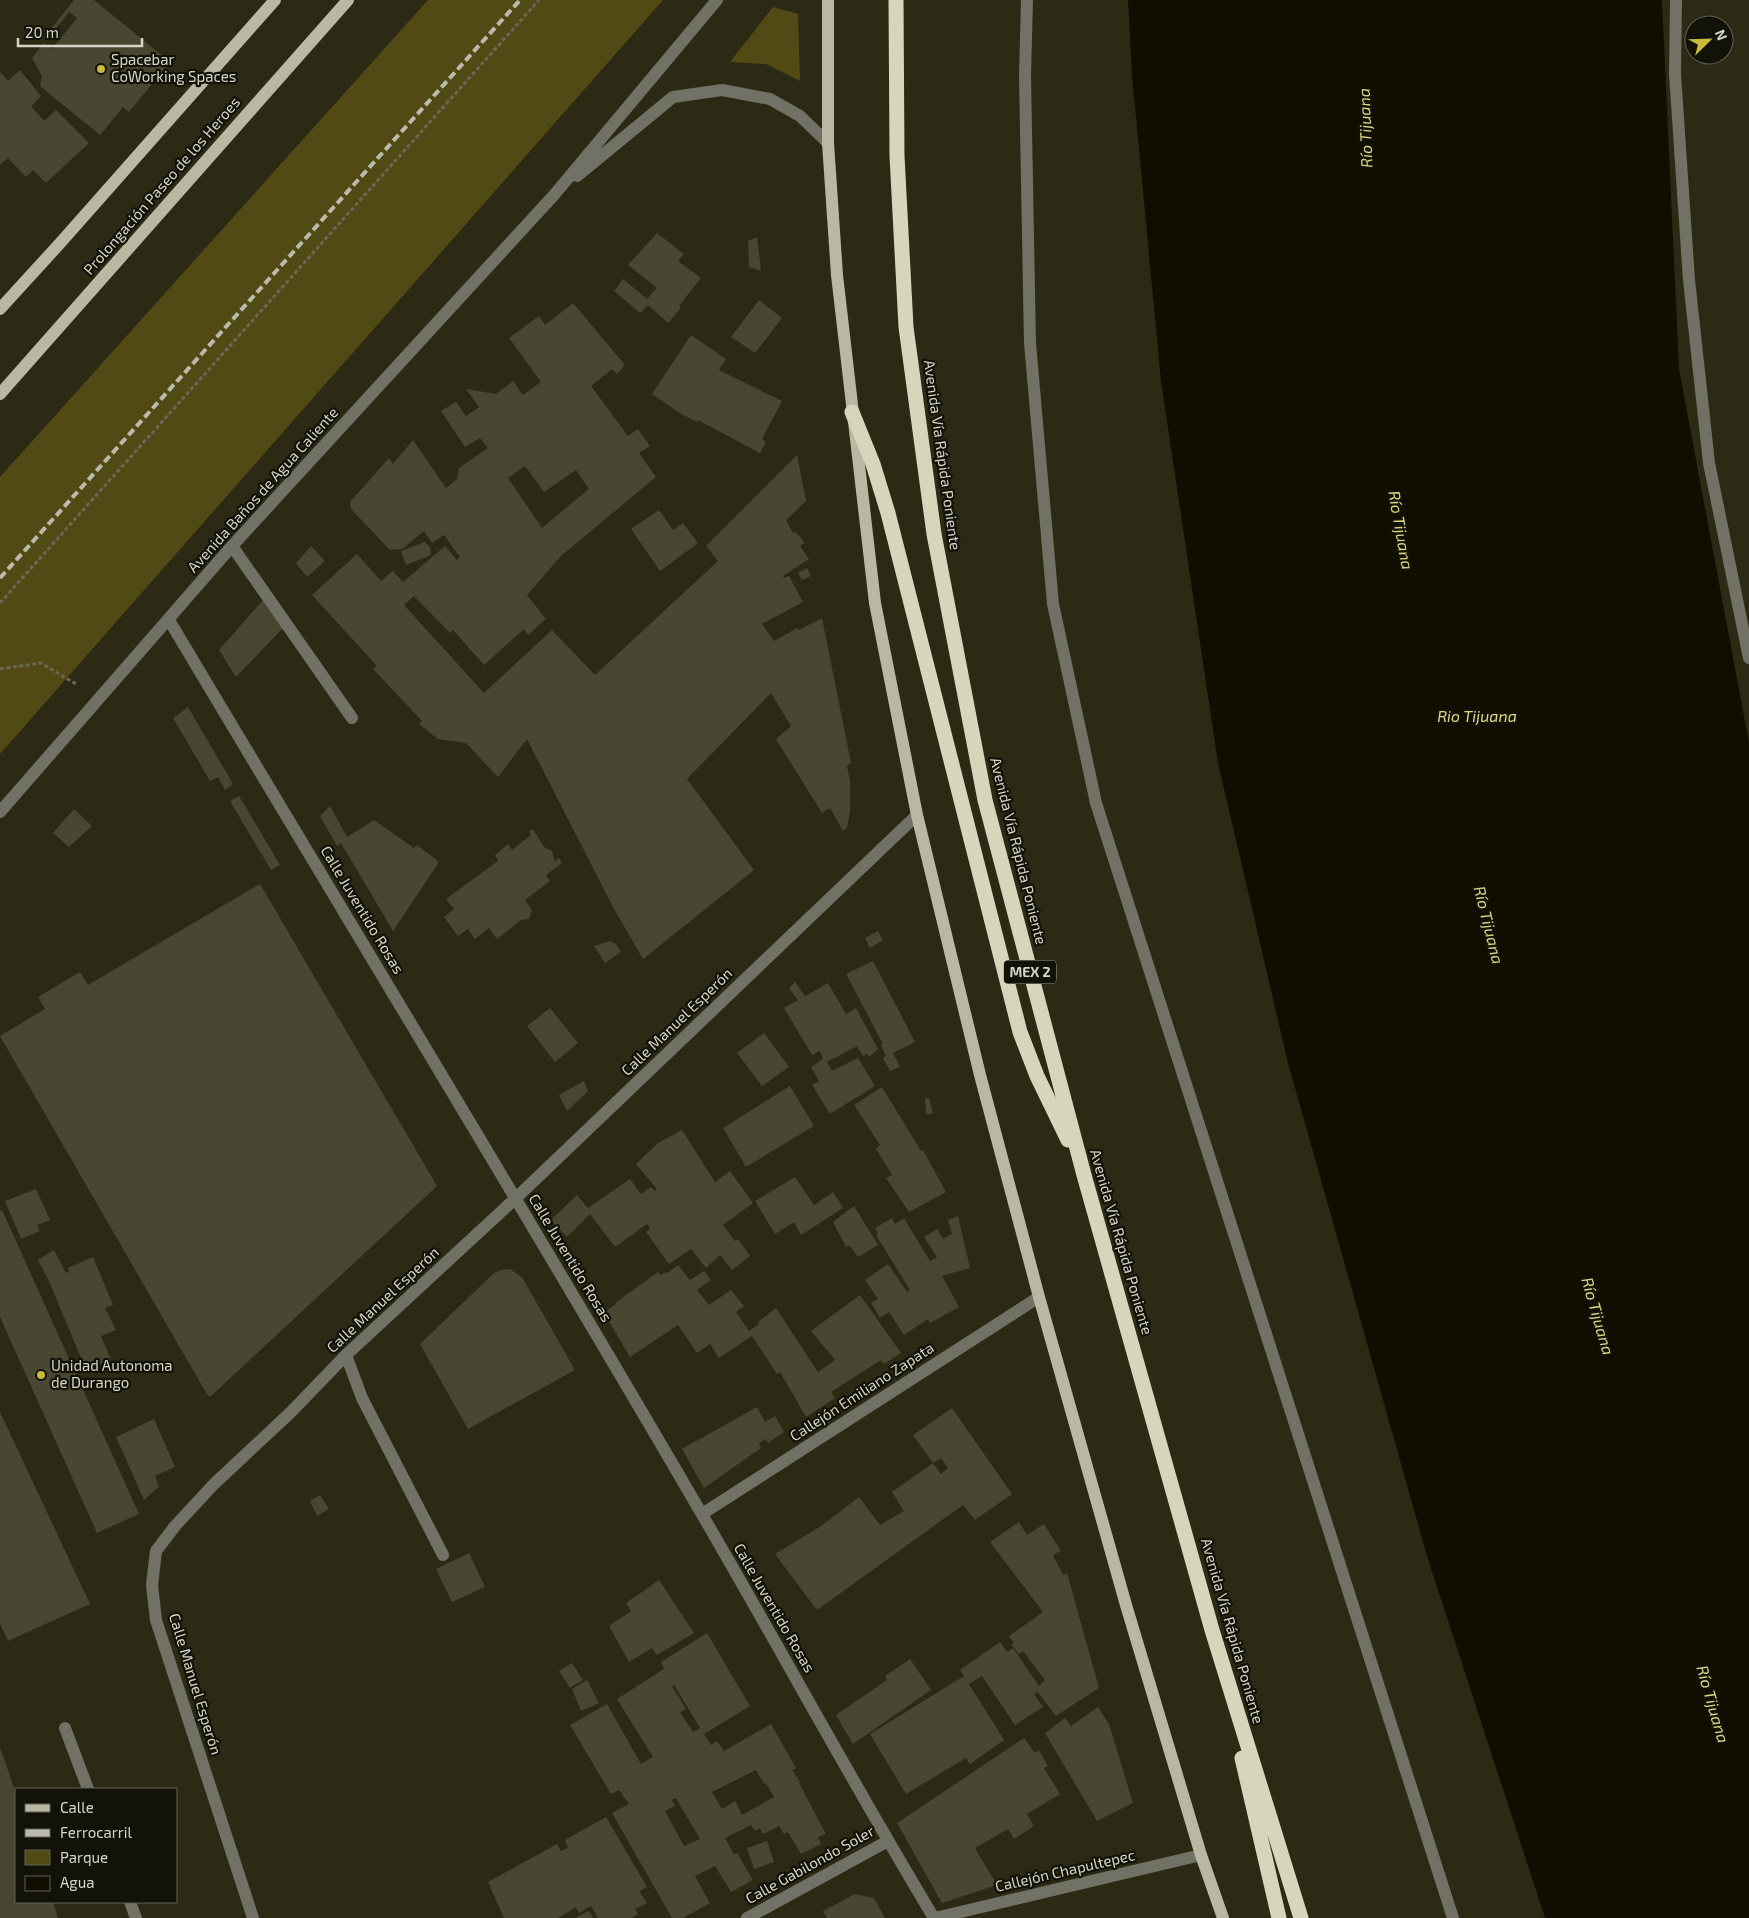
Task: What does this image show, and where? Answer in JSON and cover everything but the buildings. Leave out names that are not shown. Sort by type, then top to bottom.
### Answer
[{"type":"highway","name":"Avenida Vía Rápida Poniente","points":[[896,0],[897,156],[906,327],[934,534],[985,800],[1084,1174],[1212,1630],[1301,1918]]},
{"type":"highway","points":[[852,412],[873,464],[888,513],[1020,1032],[1037,1076],[1084,1174]]},
{"type":"highway","points":[[1212,1630],[1280,1918]]},
{"type":"main road","points":[[0,308],[62,241],[275,0]]},
{"type":"main road","name":"Prolongación Paseo de los Heroes","points":[[0,394],[348,0]]},
{"type":"main road","points":[[828,0],[828,143],[837,275],[875,603],[917,815],[980,1075],[1039,1297],[1126,1604],[1201,1855],[1223,1918]]},
{"type":"street","name":"Avenida Baños de Agua Caliente","points":[[0,812],[232,546],[554,195],[717,0]]},
{"type":"street","points":[[1027,0],[1025,76],[1031,353],[1053,604],[1096,803],[1453,1918]]},
{"type":"street","points":[[1676,0],[1675,74],[1692,308],[1709,463],[1749,658]]},
{"type":"street","name":"Avenida Baños de Agua Caliente","points":[[554,195],[673,98],[722,90],[770,99],[800,116],[828,143]]},
{"type":"street","points":[[232,546],[352,718]]},
{"type":"street","name":"Calle Juventido Rosas","points":[[169,620],[516,1198],[702,1514],[888,1841],[935,1918]]},
{"type":"street","name":"Calle Manuel Esperón","points":[[253,1918],[156,1620],[152,1585],[156,1551],[175,1526],[214,1484],[290,1413],[346,1355],[516,1198],[917,815]]},
{"type":"street","name":"Callejón Emiliano Zapata","points":[[702,1514],[1039,1297]]},
{"type":"street","points":[[346,1355],[362,1398],[443,1555]]},
{"type":"street","points":[[65,1728],[88,1788]]},
{"type":"street","name":"Calle Gabilondo Soler","points":[[747,1918],[888,1841]]},
{"type":"street","name":"Callejón Chapultepec","points":[[935,1918],[1201,1855]]},
{"type":"street","points":[[130,1903],[136,1918]]},
{"type":"path","points":[[0,603],[539,0]]},
{"type":"path","points":[[0,669],[41,663],[100,698]]},
{"type":"green space","points":[[428,0],[663,0],[0,754],[0,477]]},
{"type":"green space","points":[[773,7],[798,14],[800,81],[766,64],[730,62]]},
{"type":"water","name":"Rio Tijuana","points":[[1128,0],[1662,0],[1679,369],[1749,743],[1749,1918],[1545,1918],[1427,1556],[1288,1063],[1218,763],[1161,381],[1132,75]]},
{"type":"railway","points":[[0,578],[520,0]]},
{"type":"place","name":"Spacebar CoWorking Spaces","points":[[101,69]]},
{"type":"place","name":"Unidad Autonoma de Durango","points":[[41,1375]]},
{"type":"water label","name":"Río Tijuana","points":[[1365,128]]},
{"type":"water label","name":"Río Tijuana","points":[[1401,530]]},
{"type":"water label","name":"Río Tijuana","points":[[1489,925]]},
{"type":"water label","name":"Río Tijuana","points":[[1598,1316]]},
{"type":"water label","name":"Río Tijuana","points":[[1713,1704]]}]
